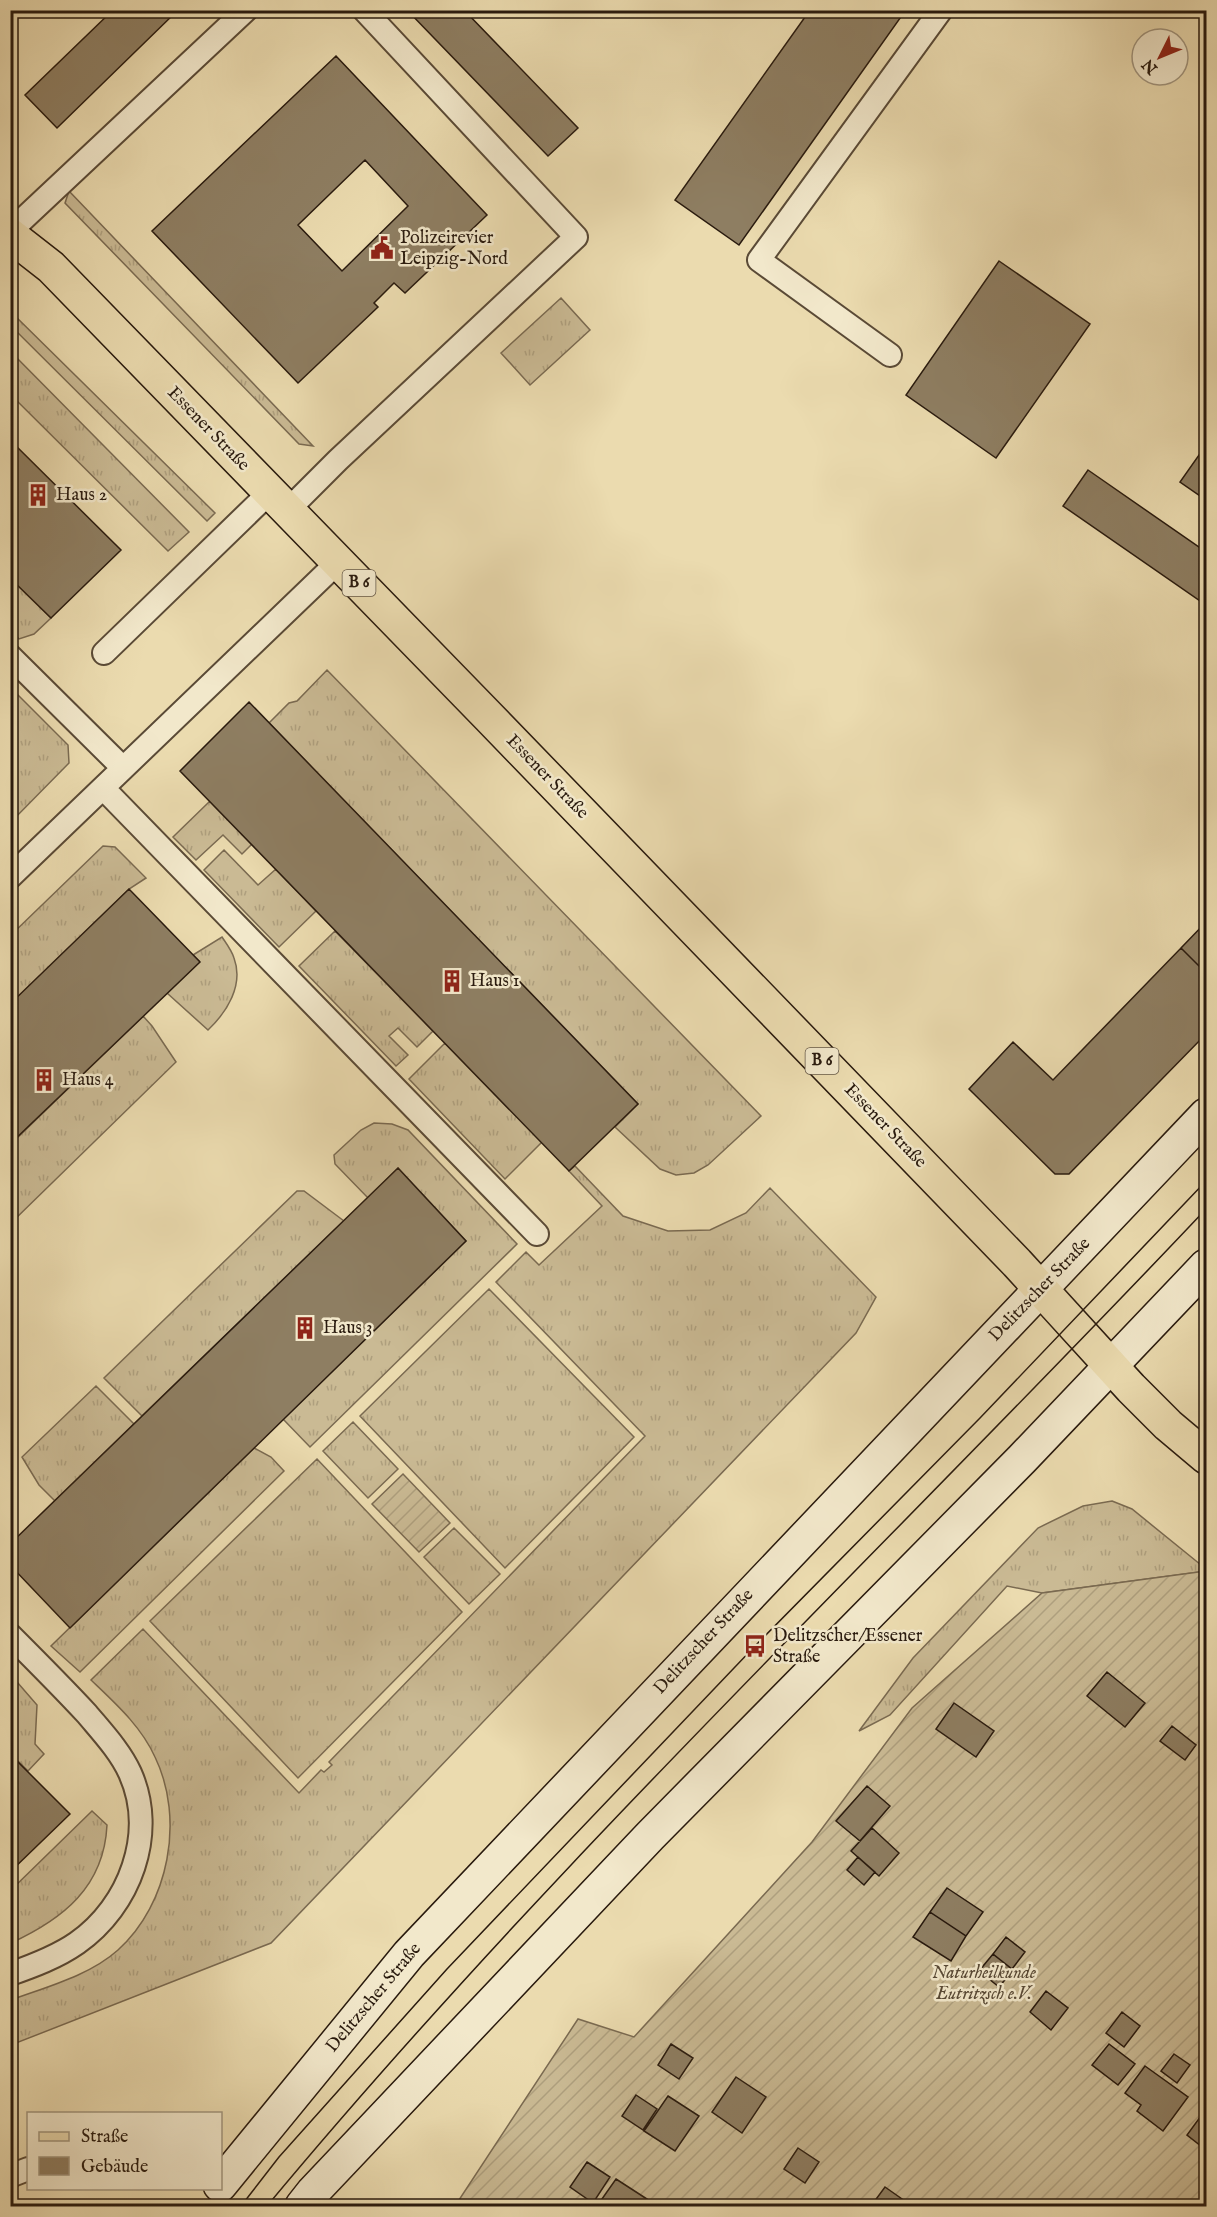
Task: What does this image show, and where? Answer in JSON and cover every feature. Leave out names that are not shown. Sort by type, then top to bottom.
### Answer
[{"type":"main road","name":"Essener Straße","points":[[13,223],[51,267],[1041,1289]]},
{"type":"main road","name":"Delitzscher Straße","points":[[222,2180],[409,1954],[1206,1115]]},
{"type":"main road","points":[[302,2206],[642,1845],[1022,1459],[1206,1266]]},
{"type":"main road","name":"B 6","points":[[1041,1289],[1110,1366],[1168,1425],[1206,1457]]},
{"type":"main road","name":"Delitzscher Straße","points":[[205,2206],[215,2190]]},
{"type":"lane","points":[[13,223],[246,10]]},
{"type":"lane","points":[[104,653],[279,501],[338,460],[576,237],[364,10]]},
{"type":"lane","points":[[890,355],[759,260],[941,10]]},
{"type":"lane","points":[[10,877],[248,651],[338,562]]},
{"type":"lane","points":[[10,656],[123,768]]},
{"type":"lane","points":[[103,788],[537,1234]]},
{"type":"lane","points":[[10,1635],[69,1694],[118,1752],[130,1772],[142,1820],[140,1844],[134,1866],[124,1888],[95,1927],[77,1943],[10,1974]]},
{"type":"lane","points":[[10,2176],[27,2169]]},
{"type":"green space","points":[[69,191],[313,446],[299,444],[65,203]]},
{"type":"green space","points":[[561,298],[590,330],[530,385],[501,353]]},
{"type":"green space","points":[[10,311],[215,513],[207,521],[11,326]]},
{"type":"green space","points":[[11,352],[189,532],[168,551],[11,395]]},
{"type":"green space","points":[[10,578],[51,618],[34,634],[19,639],[11,630]]},
{"type":"green space","points":[[327,670],[761,1116],[708,1165],[694,1173],[676,1175],[660,1169],[615,1127],[638,1104],[269,723],[289,703],[297,701]]},
{"type":"green space","points":[[11,688],[68,745],[69,763],[11,822]]},
{"type":"green space","points":[[210,801],[252,844],[242,854],[223,835],[196,860],[173,837]]},
{"type":"green space","points":[[103,846],[115,847],[146,878],[129,889],[11,1004],[11,935]]},
{"type":"green space","points":[[224,850],[258,885],[276,869],[316,911],[279,947],[204,870]]},
{"type":"green space","points":[[335,931],[433,1031],[417,1047],[398,1028],[389,1036],[408,1055],[396,1066],[299,966]]},
{"type":"green space","points":[[222,937],[233,955],[237,978],[227,1006],[208,1030],[167,993],[199,961],[193,955]]},
{"type":"green space","points":[[143,1016],[176,1062],[11,1223],[11,1144]]},
{"type":"green space","points":[[445,1043],[542,1142],[505,1179],[409,1079]]},
{"type":"green space","points":[[374,1123],[392,1124],[408,1130],[517,1244],[310,1447],[283,1419],[466,1241],[398,1168],[368,1198],[335,1164],[334,1155],[361,1130]]},
{"type":"green space","points":[[575,1166],[623,1216],[668,1231],[710,1230],[746,1213],[770,1188],[876,1297],[856,1333],[271,1943],[11,2045],[11,2000],[67,1980],[107,1959],[135,1931],[150,1909],[160,1885],[167,1860],[170,1833],[169,1807],[164,1781],[155,1757],[142,1735],[127,1715],[91,1680],[143,1629],[299,1793],[321,1770],[324,1772],[332,1765],[329,1762],[645,1436],[496,1282],[526,1252],[539,1265],[602,1206],[569,1171]]},
{"type":"green space","points":[[297,1191],[304,1191],[344,1221],[142,1416],[104,1378]]},
{"type":"green space","points":[[489,1289],[634,1437],[505,1568],[360,1416]]},
{"type":"green space","points":[[96,1386],[134,1424],[55,1501],[39,1485],[22,1457]]},
{"type":"green space","points":[[353,1422],[398,1469],[368,1498],[323,1451]]},
{"type":"green space","points":[[254,1448],[271,1457],[284,1471],[80,1672],[51,1646]]},
{"type":"green space","points":[[317,1459],[462,1612],[298,1778],[150,1621]]},
{"type":"green space","points":[[403,1474],[450,1523],[419,1552],[372,1504]]},
{"type":"green space","points":[[1112,1501],[1132,1509],[1206,1571],[1042,1593],[1007,1586],[890,1715],[859,1731],[913,1658],[1038,1528],[1083,1506]]},
{"type":"green space","points":[[454,1528],[500,1574],[469,1604],[424,1557]]},
{"type":"green space","name":"Naturheilkunde Eutritzsch e.V.","points":[[1206,1571],[1206,2206],[455,2206],[578,2019],[634,2037],[812,1842],[912,1708],[1042,1593]]},
{"type":"green space","points":[[11,1675],[37,1705],[35,1744],[44,1754],[28,1771],[11,1754]]},
{"type":"green space","points":[[92,1811],[107,1825],[104,1847],[89,1883],[77,1898],[48,1923],[11,1943],[11,1890]]},
{"type":"building","points":[[113,10],[178,10],[57,128],[25,95]]},
{"type":"building","points":[[407,10],[464,10],[578,128],[548,156]]},
{"type":"building","points":[[810,10],[897,10],[903,14],[739,245],[675,200]]},
{"type":"building","points":[[336,56],[487,215],[405,293],[394,283],[374,303],[378,307],[298,383],[152,231]],"holes":[[[365,160],[408,206],[342,271],[298,225]]]},
{"type":"building","points":[[999,261],[1090,324],[996,458],[906,395]]},
{"type":"building","name":"Haus 2","points":[[10,440],[121,550],[51,618],[10,578]]},
{"type":"building","points":[[1206,445],[1206,500],[1180,482]]},
{"type":"building","points":[[1088,470],[1206,552],[1206,605],[1063,506]]},
{"type":"building","name":"Haus 1","points":[[249,702],[638,1104],[569,1171],[180,771]]},
{"type":"building","name":"Haus 4","points":[[129,889],[200,962],[10,1144],[10,1004]]},
{"type":"building","points":[[1206,922],[1206,973],[1181,948]]},
{"type":"building","points":[[1181,948],[1206,973],[1206,1034],[1069,1174],[1055,1174],[969,1089],[1013,1042],[1053,1080]]},
{"type":"building","name":"Haus 3","points":[[398,1168],[466,1241],[70,1628],[10,1565],[10,1544]]},
{"type":"building","points":[[1107,1672],[1145,1703],[1125,1727],[1087,1696]]},
{"type":"building","points":[[954,1703],[994,1731],[976,1757],[936,1729]]},
{"type":"building","points":[[1172,1726],[1196,1745],[1185,1760],[1160,1741]]},
{"type":"building","points":[[10,1754],[70,1814],[10,1872]]},
{"type":"building","points":[[867,1786],[890,1806],[860,1841],[836,1821]]},
{"type":"building","points":[[872,1828],[899,1853],[879,1876],[851,1851]]},
{"type":"building","points":[[858,1857],[875,1872],[864,1885],[847,1870]]},
{"type":"building","points":[[947,1888],[983,1912],[966,1936],[930,1912]]},
{"type":"building","points":[[930,1912],[966,1936],[951,1961],[913,1937]]},
{"type":"building","points":[[1006,1937],[1025,1952],[1012,1969],[993,1954]]},
{"type":"building","points":[[993,1954],[1013,1970],[999,1987],[979,1971]]},
{"type":"building","points":[[1046,1991],[1068,2008],[1051,2030],[1030,2012]]},
{"type":"building","points":[[1122,2012],[1140,2026],[1124,2047],[1106,2033]]},
{"type":"building","points":[[671,2044],[693,2058],[679,2079],[658,2065]]},
{"type":"building","points":[[1109,2044],[1135,2064],[1118,2085],[1092,2065]]},
{"type":"building","points":[[1174,2054],[1190,2065],[1177,2083],[1161,2071]]},
{"type":"building","points":[[1145,2066],[1188,2097],[1163,2131],[1137,2111],[1141,2105],[1125,2093]]},
{"type":"building","points":[[736,2077],[766,2097],[742,2133],[712,2112]]},
{"type":"building","points":[[636,2095],[657,2109],[643,2130],[622,2116]]},
{"type":"building","points":[[668,2096],[699,2116],[675,2151],[644,2131]]},
{"type":"building","points":[[1206,2109],[1206,2150],[1187,2135]]},
{"type":"building","points":[[798,2148],[819,2162],[805,2183],[784,2169]]},
{"type":"building","points":[[587,2162],[610,2177],[593,2203],[570,2187]]},
{"type":"building","points":[[616,2179],[647,2199],[642,2206],[597,2206]]},
{"type":"building","points":[[885,2187],[912,2206],[871,2206]]},
{"type":"tram line","points":[[241,2206],[279,2157],[447,1969],[755,1646],[980,1418],[1206,1181]]},
{"type":"tram line","points":[[267,2206],[378,2076],[610,1824],[1206,1209]]},
{"type":"place","name":"Polizeirevier Leipzig-Nord","points":[[382,248]]},
{"type":"place","name":"Haus 2","points":[[38,495]]},
{"type":"place","name":"Haus 1","points":[[452,981]]},
{"type":"place","name":"Haus 4","points":[[44,1080]]},
{"type":"place","name":"Haus 3","points":[[305,1328]]},
{"type":"place","name":"Delitzscher/Essener Straße","points":[[755,1646]]}]
